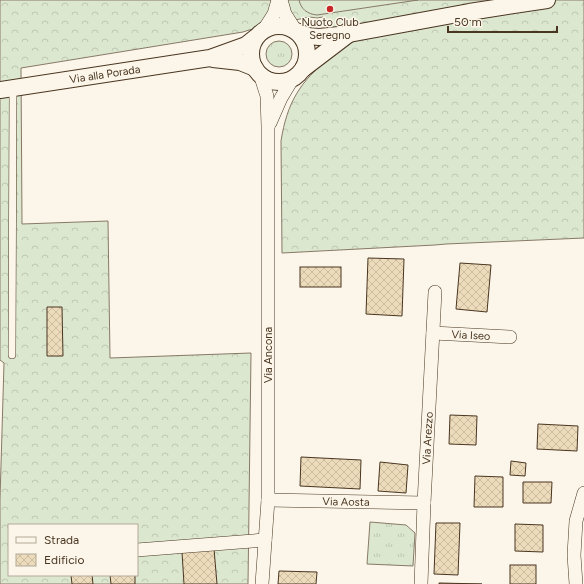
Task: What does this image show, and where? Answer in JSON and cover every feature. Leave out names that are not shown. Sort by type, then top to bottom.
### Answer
[{"type":"street","points":[[279,0],[285,14],[296,31],[302,37],[307,49],[306,63],[298,73]]},
{"type":"street","points":[[279,0],[274,14],[252,45],[251,53],[257,71],[266,79],[273,81],[287,81],[348,34]]},
{"type":"street","points":[[260,34],[271,26],[280,25],[289,27],[308,36],[348,34],[469,12],[548,0]]},
{"type":"street","name":"Via alla Porada","points":[[6,89],[210,58],[246,45],[260,34]]},
{"type":"street","name":"Via alla Porada","points":[[210,58],[240,62],[257,71]]},
{"type":"street","name":"Via Ancona","points":[[257,71],[267,96],[268,126],[268,500],[262,584]]},
{"type":"street","name":"Via Ancona","points":[[268,126],[279,103],[298,73]]},
{"type":"street","name":"Via Arezzo","points":[[421,584],[435,292]]},
{"type":"street","name":"Via Iseo","points":[[433,333],[510,337]]},
{"type":"street","points":[[576,584],[574,555],[576,521],[584,493]]},
{"type":"street","name":"Via Aosta","points":[[268,500],[424,503]]},
{"type":"street","points":[[138,550],[265,540]]},
{"type":"lane","points":[[6,89],[12,356]]},
{"type":"green space","points":[[0,0],[584,0],[584,238],[282,253],[281,141],[287,115],[296,94],[311,75],[330,58],[323,17],[309,17],[243,32],[21,68],[22,224],[108,221],[110,358],[251,353],[248,584],[0,584],[0,499],[4,363],[0,360]]},
{"type":"green space","name":"Nuoto Club Seregno","points":[[299,0],[418,0],[317,15],[310,14],[305,10],[301,6]]},
{"type":"green space","points":[[279,41],[288,45],[292,54],[288,63],[279,67],[270,63],[266,54],[270,45]]},
{"type":"green space","points":[[370,522],[406,525],[415,533],[413,566],[367,564]]},
{"type":"building","points":[[368,258],[404,259],[402,316],[366,314]]},
{"type":"building","points":[[460,263],[491,265],[487,312],[456,309]]},
{"type":"building","points":[[300,267],[341,267],[341,287],[300,287]]},
{"type":"building","points":[[47,307],[62,307],[63,356],[47,356]]},
{"type":"building","points":[[450,415],[477,416],[476,445],[449,444]]},
{"type":"building","points":[[538,424],[578,426],[577,451],[537,449]]},
{"type":"building","points":[[301,457],[361,460],[360,489],[300,486]]},
{"type":"building","points":[[511,461],[526,463],[525,476],[510,475]]},
{"type":"building","points":[[380,462],[408,465],[406,493],[378,491]]},
{"type":"building","points":[[475,476],[503,477],[503,507],[474,507]]},
{"type":"building","points":[[523,482],[552,482],[551,503],[523,503]]},
{"type":"building","points":[[436,523],[460,523],[458,575],[434,574]]},
{"type":"building","points":[[515,524],[543,525],[543,552],[515,551]]},
{"type":"building","points":[[214,549],[217,584],[184,584],[182,552]]},
{"type":"building","points":[[510,565],[536,565],[536,584],[510,584]]},
{"type":"building","points":[[279,571],[317,572],[316,584],[278,584]]},
{"type":"building","points":[[71,576],[92,576],[93,584],[72,584]]},
{"type":"building","points":[[110,576],[135,576],[135,584],[111,584]]},
{"type":"building","points":[[439,583],[482,584],[439,584]]},
{"type":"place","name":"Nuoto Club Seregno","points":[[330,9]]}]
